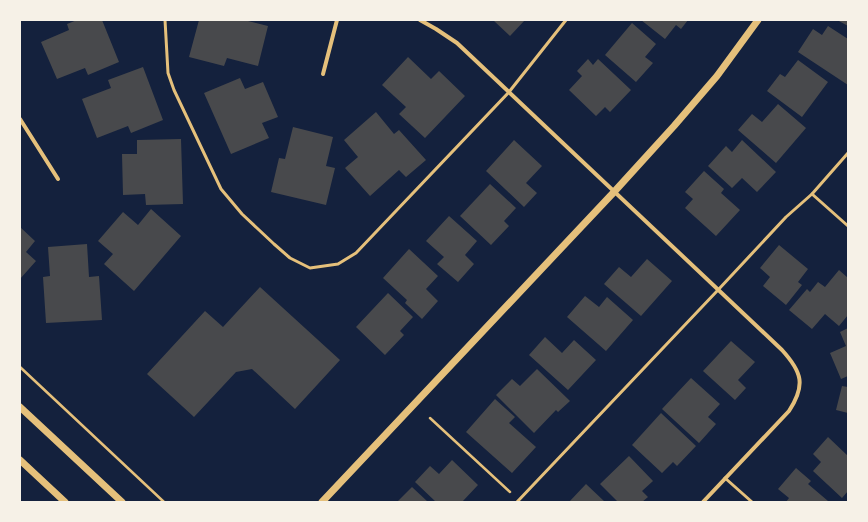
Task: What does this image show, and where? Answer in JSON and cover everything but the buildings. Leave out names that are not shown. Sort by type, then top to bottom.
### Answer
[{"type":"street","points":[[323,74],[337,20]]},
{"type":"street","points":[[420,20],[457,44],[509,92],[786,354],[796,368],[800,378],[797,399],[789,410],[703,502]]},
{"type":"street","points":[[322,502],[614,192],[674,126],[712,81],[758,20]]},
{"type":"street","points":[[20,119],[58,179]]},
{"type":"street","points":[[20,407],[122,502]]},
{"type":"street","points":[[20,460],[65,502]]},
{"type":"lane","points":[[165,20],[168,73],[174,90],[221,189],[242,214],[274,244],[290,258],[310,268],[338,264],[356,253],[509,92],[566,20]]},
{"type":"lane","points":[[518,502],[786,217],[812,194],[848,153]]},
{"type":"lane","points":[[812,194],[848,226]]},
{"type":"lane","points":[[725,478],[752,502]]},
{"type":"path","points":[[20,367],[164,502]]},
{"type":"path","points":[[430,418],[510,492],[506,495]]}]
